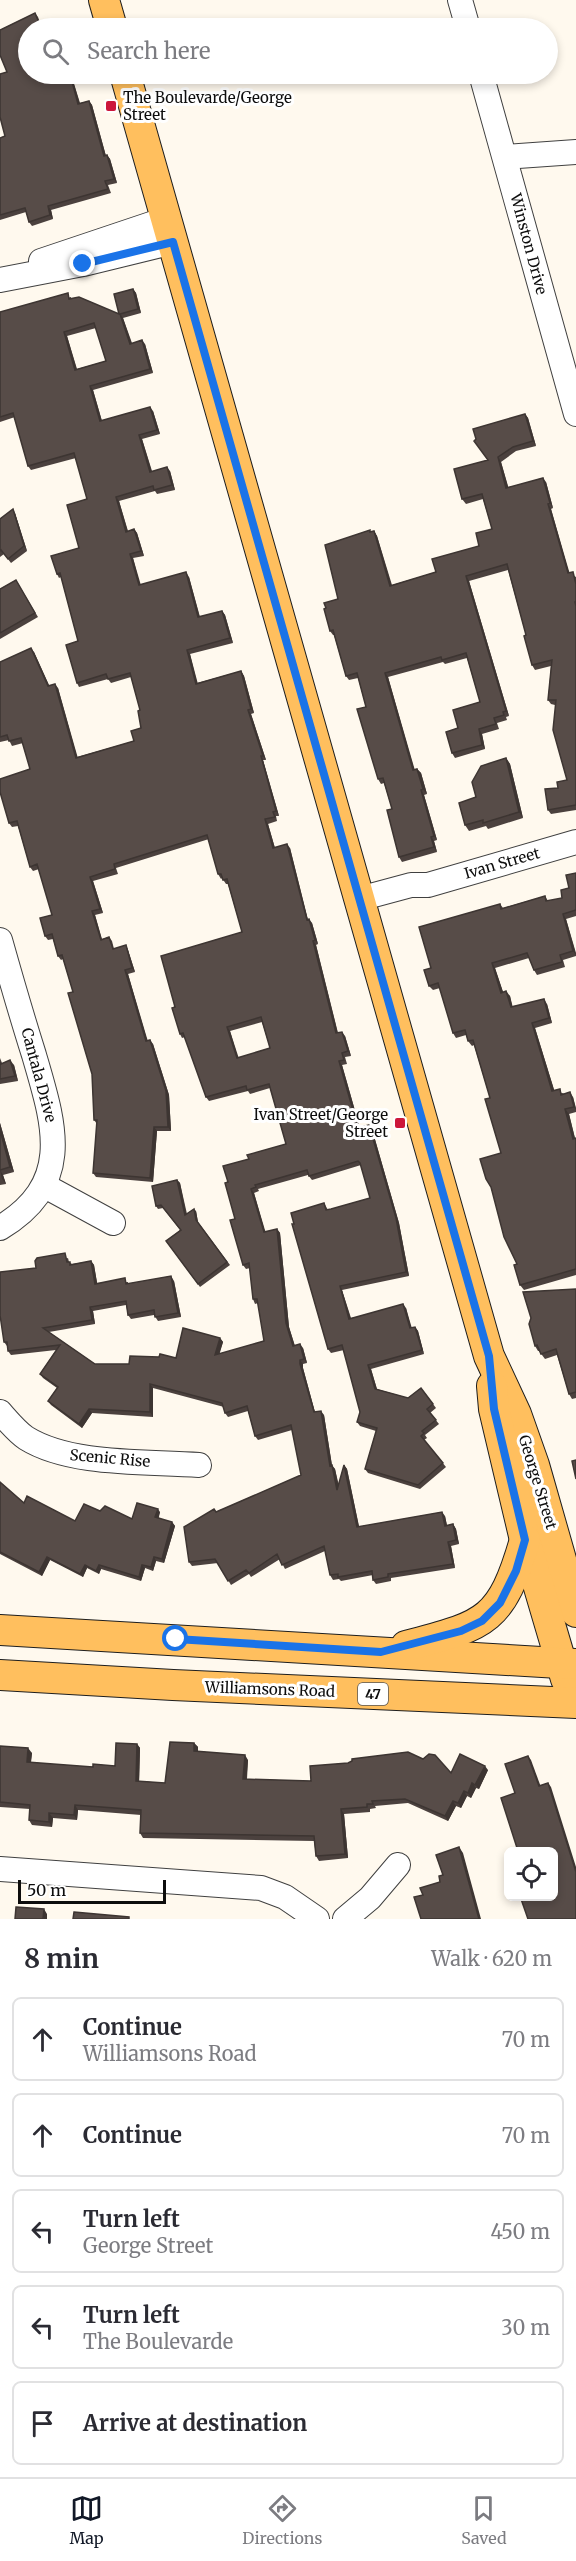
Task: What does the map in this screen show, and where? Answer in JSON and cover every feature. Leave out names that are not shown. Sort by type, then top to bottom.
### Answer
[{"type":"main road","points":[[104,0],[109,18]]},
{"type":"main road","name":"George Street","points":[[128,84],[489,1356],[516,1414],[534,1465],[576,1612]]},
{"type":"main road","name":"George Street","points":[[489,1356],[494,1409],[525,1540],[569,1664],[575,1708]]},
{"type":"main road","points":[[381,1652],[461,1631],[482,1621],[500,1603],[516,1571],[525,1540]]},
{"type":"main road","points":[[0,1630],[569,1664]]},
{"type":"main road","name":"Williamsons Road","points":[[0,1675],[575,1708]]},
{"type":"street","points":[[460,0],[465,18]]},
{"type":"street","name":"Winston Drive","points":[[484,84],[571,378],[576,414]]},
{"type":"street","points":[[505,157],[576,152]]},
{"type":"street","points":[[0,278],[76,248],[169,230]]},
{"type":"street","name":"Ivan Street","points":[[360,905],[411,885],[428,885],[576,842]]},
{"type":"street","name":"Cantala Drive","points":[[0,940],[4,967],[53,1127],[55,1148],[45,1186],[18,1217],[0,1228]]},
{"type":"street","points":[[45,1186],[113,1223]]},
{"type":"street","name":"Scenic Rise","points":[[0,1412],[25,1437],[54,1452],[84,1457],[199,1465]]},
{"type":"street","points":[[345,1919],[370,1898],[398,1865]]},
{"type":"street","points":[[0,1869],[261,1888],[285,1897],[317,1919]]},
{"type":"building","points":[[35,13],[37,18],[25,18]]},
{"type":"building","points":[[18,21],[18,84],[73,84],[78,104],[89,101],[104,156],[107,155],[114,179],[105,181],[108,189],[48,206],[50,215],[29,222],[25,208],[0,215],[0,138],[5,136],[0,117],[0,74],[7,72],[0,55],[0,30]]},
{"type":"building","points":[[133,289],[138,309],[120,314],[130,344],[142,340],[150,369],[90,386],[100,421],[150,407],[157,430],[139,435],[150,472],[167,467],[172,485],[154,490],[153,486],[116,497],[126,532],[134,529],[141,551],[130,554],[139,585],[186,572],[198,617],[222,611],[230,638],[187,650],[196,684],[241,671],[251,709],[248,710],[263,756],[261,756],[276,811],[273,812],[275,817],[265,819],[273,848],[287,844],[307,920],[309,919],[315,940],[313,941],[336,1033],[342,1032],[348,1051],[342,1053],[344,1060],[339,1061],[358,1128],[369,1125],[396,1218],[406,1272],[340,1286],[349,1319],[403,1304],[410,1328],[415,1327],[422,1350],[368,1365],[375,1389],[408,1398],[421,1388],[433,1404],[427,1409],[436,1420],[422,1431],[424,1433],[421,1436],[443,1463],[418,1485],[365,1469],[377,1428],[357,1422],[360,1412],[342,1345],[328,1349],[292,1224],[294,1224],[291,1213],[324,1203],[326,1210],[370,1198],[358,1161],[309,1176],[307,1170],[255,1185],[256,1187],[251,1189],[264,1232],[277,1229],[286,1323],[293,1346],[300,1344],[304,1359],[300,1360],[300,1364],[314,1412],[321,1411],[330,1466],[332,1465],[337,1490],[344,1465],[357,1527],[442,1512],[445,1526],[453,1524],[456,1540],[448,1542],[453,1564],[388,1574],[388,1577],[373,1580],[372,1571],[338,1577],[338,1574],[330,1575],[324,1546],[282,1565],[277,1554],[249,1573],[246,1570],[228,1581],[215,1559],[189,1562],[184,1527],[214,1509],[216,1512],[301,1475],[291,1425],[255,1436],[247,1406],[225,1413],[222,1403],[150,1384],[150,1412],[89,1409],[79,1424],[48,1401],[58,1387],[40,1374],[60,1345],[8,1351],[7,1342],[4,1342],[0,1315],[0,1272],[36,1268],[37,1258],[65,1253],[70,1265],[91,1261],[95,1284],[125,1278],[126,1284],[171,1276],[178,1313],[155,1317],[154,1310],[128,1315],[126,1301],[90,1307],[92,1320],[43,1328],[95,1364],[129,1364],[130,1356],[159,1357],[160,1354],[176,1358],[183,1328],[220,1338],[215,1355],[264,1341],[257,1299],[253,1299],[249,1263],[243,1265],[230,1220],[235,1219],[225,1183],[228,1182],[223,1166],[249,1159],[247,1155],[286,1144],[269,1084],[247,1090],[246,1086],[206,1097],[183,1033],[180,1034],[172,1008],[175,1007],[161,956],[242,932],[227,879],[223,880],[221,874],[218,874],[207,835],[114,864],[115,869],[90,877],[100,909],[92,911],[101,940],[109,937],[113,949],[126,945],[132,968],[125,970],[146,1041],[150,1040],[166,1091],[168,1127],[154,1127],[150,1178],[93,1173],[97,1120],[94,1120],[92,1074],[68,993],[73,992],[62,955],[58,956],[52,934],[45,936],[40,918],[52,915],[37,864],[30,867],[17,821],[9,823],[0,792],[0,779],[30,769],[21,738],[9,741],[7,735],[0,737],[0,662],[31,648],[48,686],[55,684],[76,758],[134,741],[131,731],[141,728],[138,711],[140,710],[130,673],[108,679],[106,674],[77,683],[66,645],[78,641],[60,573],[57,574],[51,556],[79,548],[67,505],[87,499],[74,453],[28,466],[13,413],[0,417],[0,312],[68,293],[69,299],[79,297],[119,314],[114,294]],"holes":[[[94,323],[106,361],[75,370],[64,332]],[[261,1017],[270,1048],[237,1058],[227,1027]]]},
{"type":"building","points":[[525,414],[533,441],[513,447],[498,457],[506,488],[543,478],[568,573],[573,572],[576,584],[576,805],[548,810],[545,789],[558,788],[557,782],[567,780],[553,730],[556,700],[548,700],[552,660],[532,665],[507,564],[466,576],[506,711],[503,712],[504,715],[494,718],[496,724],[479,729],[482,745],[452,753],[446,732],[458,728],[453,710],[480,702],[466,653],[442,660],[441,657],[385,673],[413,770],[417,769],[434,836],[431,837],[434,847],[399,857],[387,810],[392,809],[383,778],[378,779],[357,709],[366,707],[357,673],[346,676],[333,630],[330,631],[324,609],[326,608],[324,603],[338,599],[325,545],[370,530],[370,532],[374,531],[390,586],[436,572],[432,559],[479,546],[476,533],[492,529],[482,494],[462,499],[454,469],[488,460],[474,441],[476,439],[473,429]]},
{"type":"building","points":[[13,509],[24,546],[8,559],[0,551],[0,519]]},
{"type":"building","points":[[16,580],[35,613],[0,633],[0,589]]},
{"type":"building","points":[[506,758],[519,812],[483,823],[483,820],[465,825],[459,803],[476,797],[472,782],[481,766]]},
{"type":"building","points":[[576,873],[576,910],[563,914],[573,951],[560,955],[562,962],[534,970],[527,953],[492,963],[501,993],[506,991],[511,1007],[544,999],[549,1018],[532,1023],[552,1091],[560,1089],[561,1095],[570,1092],[574,1107],[565,1109],[573,1139],[576,1138],[576,1269],[520,1285],[514,1265],[517,1264],[504,1237],[491,1187],[480,1159],[501,1153],[485,1099],[490,1098],[473,1040],[468,1041],[465,1030],[453,1033],[438,983],[429,986],[424,970],[431,968],[419,927],[500,904],[501,909],[545,896],[546,901],[562,898],[561,890],[569,888],[566,875]]},
{"type":"building","points":[[10,1060],[15,1076],[0,1079],[0,1062],[1,1064]]},
{"type":"building","points":[[0,1130],[10,1167],[0,1170]]},
{"type":"building","points":[[177,1180],[185,1215],[194,1209],[196,1220],[227,1262],[198,1284],[166,1241],[181,1230],[161,1205],[156,1206],[152,1186]]},
{"type":"building","points":[[576,1289],[576,1392],[569,1394],[556,1349],[541,1354],[537,1345],[535,1346],[529,1324],[531,1318],[523,1292]]},
{"type":"building","points":[[576,1460],[576,1479],[572,1461]]},
{"type":"building","points":[[0,1482],[24,1503],[27,1496],[75,1521],[84,1504],[100,1511],[105,1506],[132,1519],[137,1503],[158,1509],[155,1517],[172,1522],[162,1559],[154,1557],[151,1567],[142,1565],[139,1577],[99,1565],[96,1571],[85,1565],[80,1574],[47,1557],[39,1572],[0,1552]]},
{"type":"building","points":[[170,1742],[194,1743],[194,1751],[245,1755],[243,1779],[311,1781],[310,1766],[348,1763],[352,1759],[408,1752],[423,1759],[429,1754],[435,1755],[451,1773],[460,1754],[485,1766],[475,1785],[472,1783],[468,1793],[464,1791],[458,1803],[453,1801],[445,1816],[405,1799],[372,1801],[373,1804],[367,1804],[367,1807],[341,1809],[345,1854],[316,1856],[314,1836],[140,1833],[141,1810],[75,1805],[74,1815],[49,1813],[49,1822],[29,1820],[30,1805],[0,1802],[0,1746],[28,1748],[27,1762],[93,1767],[93,1764],[115,1766],[116,1743],[137,1744],[136,1781],[165,1783]]},
{"type":"building","points":[[528,1756],[539,1786],[548,1783],[576,1872],[576,1919],[528,1919],[522,1901],[558,1901],[558,1847],[517,1847],[501,1798],[515,1793],[505,1764]]},
{"type":"building","points":[[459,1847],[479,1919],[421,1919],[414,1897],[423,1895],[420,1888],[440,1882],[439,1876],[443,1875],[436,1855]]},
{"type":"building","points":[[16,1907],[44,1909],[43,1919],[15,1919]]},
{"type":"building","points":[[74,1912],[129,1917],[129,1919],[73,1919]]},
{"type":"place","name":"The Boulevarde/George Street","points":[[111,106]]},
{"type":"place","name":"Ivan Street/George Street","points":[[400,1123]]},
{"type":"route","points":[[83,264],[173,242],[489,1356],[494,1409],[525,1540],[516,1571],[500,1603],[482,1621],[461,1631],[381,1652],[176,1639]]}]
